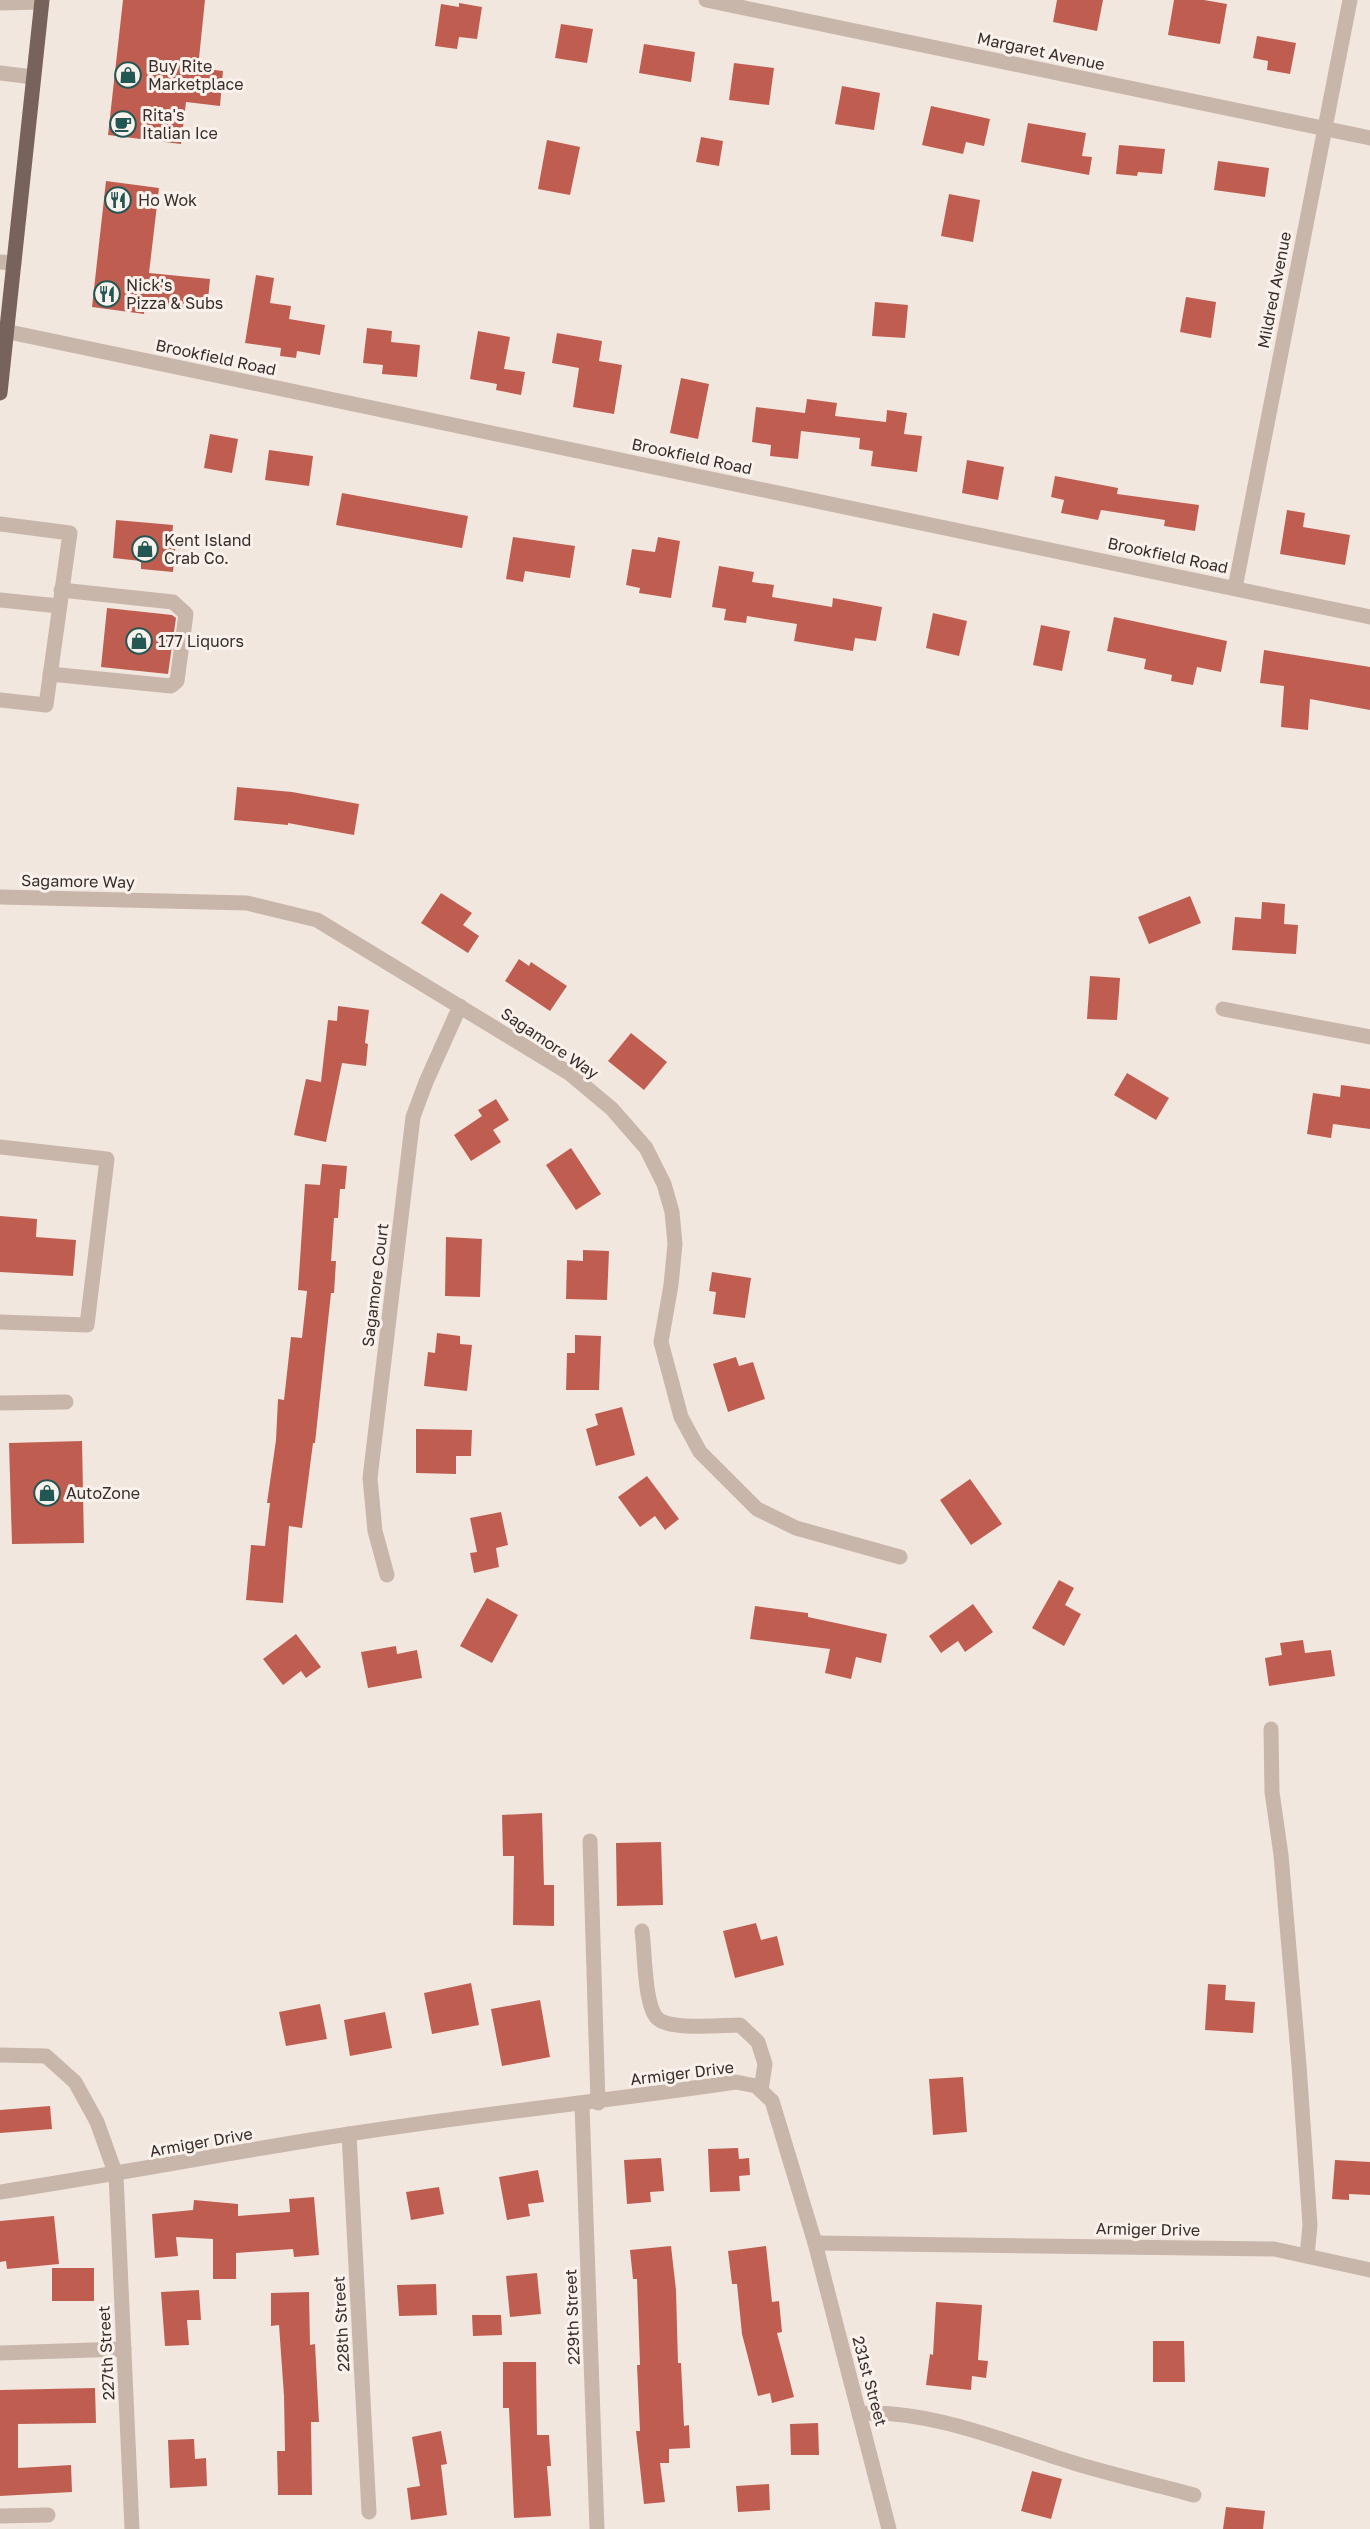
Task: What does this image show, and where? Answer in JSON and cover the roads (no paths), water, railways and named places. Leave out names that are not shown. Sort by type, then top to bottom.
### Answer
[{"type":"main road","points":[[0,393],[7,262],[33,77],[41,1]]},
{"type":"street","name":"Margaret Avenue","points":[[706,0],[1370,138]]},
{"type":"street","name":"Mildred Avenue","points":[[1235,588],[1350,0]]},
{"type":"street","points":[[0,3],[41,1]]},
{"type":"street","points":[[0,73],[33,77]]},
{"type":"street","name":"Brookfield Road","points":[[3,331],[1370,617]]},
{"type":"street","points":[[0,524],[70,533],[46,705],[0,700]]},
{"type":"street","points":[[50,674],[171,686],[177,681],[186,614],[173,602],[61,590]]},
{"type":"street","points":[[0,600],[59,606]]},
{"type":"street","name":"Sagamore Way","points":[[0,897],[247,903],[317,920],[569,1073],[612,1109],[646,1148],[664,1184],[672,1212],[675,1244],[662,1342],[681,1417],[700,1452],[757,1509],[796,1528],[900,1557]]},
{"type":"street","name":"Sagamore Court","points":[[387,1575],[375,1531],[370,1478],[413,1117],[460,1005]]},
{"type":"street","points":[[1223,1010],[1370,1037]]},
{"type":"street","points":[[0,1147],[107,1159],[87,1324],[0,1322]]},
{"type":"street","points":[[0,1403],[66,1402]]},
{"type":"street","points":[[1271,1729],[1272,1792],[1281,1855],[1310,2225],[1307,2256]]},
{"type":"street","name":"229th Street","points":[[590,1841],[590,2104],[597,2529]]},
{"type":"street","points":[[642,1931],[651,2007],[659,2019],[676,2025],[740,2025],[758,2042],[765,2064],[761,2090],[772,2101],[815,2243]]},
{"type":"street","name":"227th Street","points":[[0,2055],[46,2056],[75,2082],[97,2122],[116,2175],[132,2529]]},
{"type":"street","name":"Armiger Drive","points":[[0,2192],[116,2175],[349,2134],[590,2104],[736,2082],[756,2086],[761,2090]]},
{"type":"street","name":"228th Street","points":[[349,2134],[369,2512]]},
{"type":"street","name":"Armiger Drive","points":[[815,2243],[1274,2248],[1370,2271]]},
{"type":"street","name":"231st Street","points":[[815,2243],[889,2529]]},
{"type":"street","points":[[0,2353],[124,2349]]},
{"type":"street","points":[[859,2414],[884,2412],[973,2430],[1076,2464],[1194,2495]]},
{"type":"street","points":[[0,2516],[48,2515]]},
{"type":"place","name":"Buy Rite Marketplace","points":[[128,75]]},
{"type":"place","name":"Rita's Italian Ice","points":[[123,124]]},
{"type":"place","name":"Ho Wok","points":[[118,200]]},
{"type":"place","name":"Nick's Pizza & Subs","points":[[107,294]]},
{"type":"place","name":"Kent Island Crab Co.","points":[[145,549]]},
{"type":"place","name":"177 Liquors","points":[[139,641]]},
{"type":"place","name":"AutoZone","points":[[47,1493]]}]
